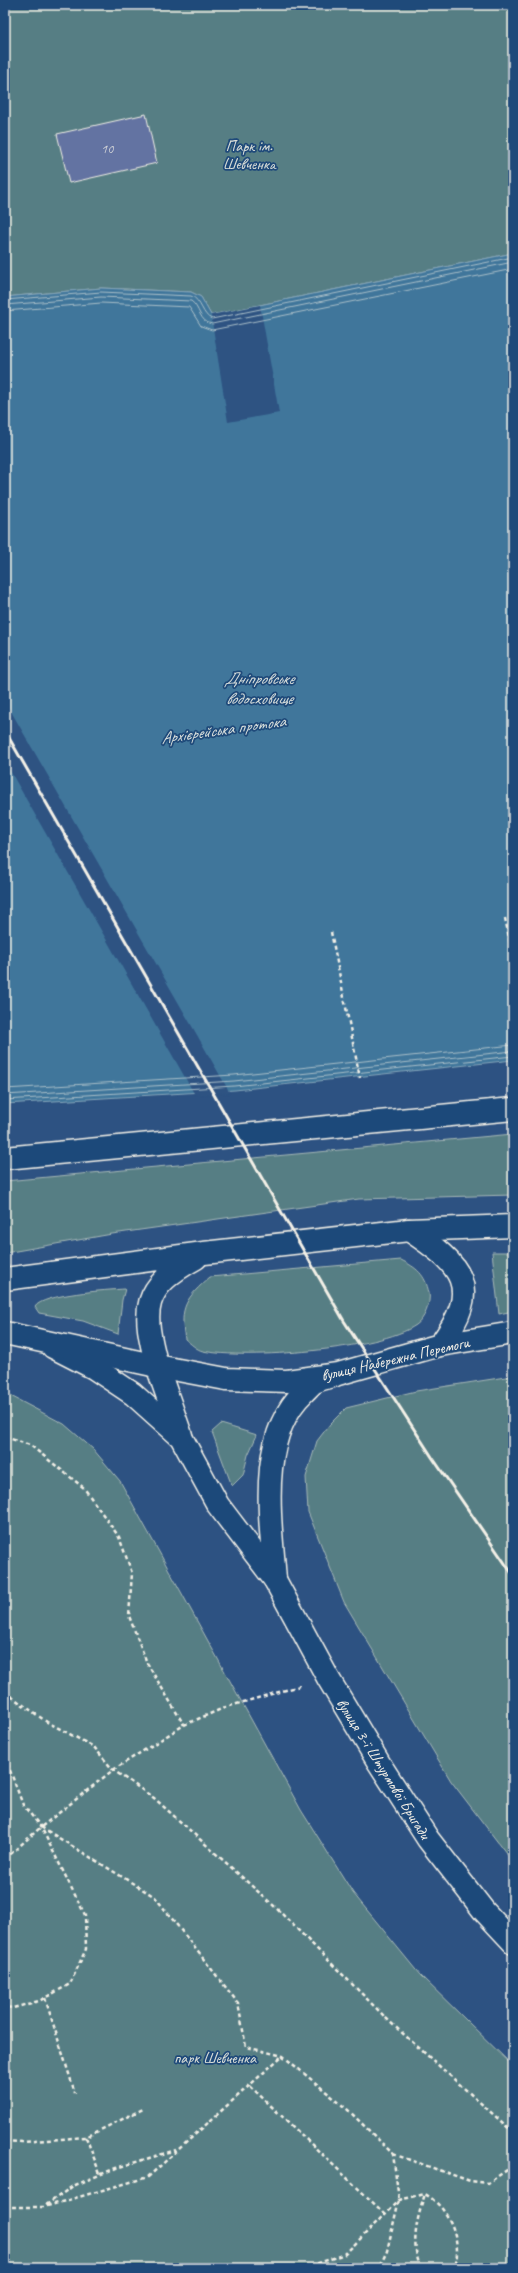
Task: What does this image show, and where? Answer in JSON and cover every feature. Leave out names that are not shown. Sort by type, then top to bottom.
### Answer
[{"type":"main road","points":[[5,1158],[513,1110]]},
{"type":"main road","points":[[5,1279],[204,1253],[409,1230],[513,1226]]},
{"type":"main road","points":[[409,1230],[438,1249],[453,1264],[461,1280],[462,1303],[455,1325],[440,1345]]},
{"type":"main road","name":"вулиця 3-ї Штурмової Бригади","points":[[204,1253],[174,1270],[159,1283],[150,1303],[147,1325],[157,1366],[181,1438],[218,1504],[275,1580],[328,1678],[379,1764],[428,1839],[484,1911],[513,1942]]},
{"type":"main road","points":[[5,1333],[38,1340]]},
{"type":"main road","name":"вулиця Набережна Перемоги","points":[[38,1340],[157,1366],[226,1379],[287,1381],[338,1374],[440,1345],[513,1333]]},
{"type":"main road","name":"вулиця 3-ї Штурмової Бригади","points":[[38,1340],[94,1368],[127,1390],[181,1438]]},
{"type":"main road","name":"вулиця 3-ї Штурмової Бригади","points":[[275,1580],[270,1507],[270,1478],[274,1451],[284,1419],[296,1400],[315,1382],[338,1374]]},
{"type":"path","points":[[505,918],[513,957]]},
{"type":"path","points":[[331,932],[360,1078]]},
{"type":"path","points":[[5,1437],[30,1445],[84,1488],[119,1537],[132,1573],[129,1616],[146,1663],[184,1725]]},
{"type":"path","points":[[5,1859],[41,1827],[113,1770],[184,1725],[226,1707],[328,1678]]},
{"type":"path","points":[[5,1692],[47,1722],[94,1747],[113,1770],[154,1798],[263,1896],[390,2022],[513,2132]]},
{"type":"path","points":[[5,1757],[23,1805],[41,1827],[85,1915],[86,1949],[70,1984],[45,1998],[13,2008],[5,2007]]},
{"type":"path","points":[[41,1827],[155,1897],[238,2003],[246,2047],[283,2056],[348,2110],[393,2154],[470,2181],[488,2183],[513,2166]]},
{"type":"path","points":[[45,1998],[75,2093]]},
{"type":"path","points":[[5,2207],[44,2207],[148,2177],[283,2056]]},
{"type":"path","points":[[250,2086],[385,2214]]},
{"type":"path","points":[[5,2141],[22,2142],[86,2137],[145,2108]]},
{"type":"path","points":[[86,2137],[100,2174]]},
{"type":"path","points":[[44,2207],[73,2186],[100,2174],[178,2150]]},
{"type":"path","points":[[379,2268],[387,2251],[400,2200],[393,2154]]},
{"type":"path","points":[[304,2268],[345,2254],[400,2200],[425,2194],[437,2202],[449,2218],[456,2242],[458,2258],[456,2268]]},
{"type":"path","points":[[421,2268],[416,2258],[416,2225],[425,2194]]},
{"type":"green space","name":"Парк iм. Шевченка","points":[[5,5],[513,5],[513,253],[211,315],[201,297],[191,292],[101,288],[5,297]]},
{"type":"green space","points":[[513,1134],[513,1195],[359,1199],[112,1234],[5,1253],[5,1181]]},
{"type":"green space","points":[[492,1252],[513,1252],[513,1311],[499,1314]]},
{"type":"green space","points":[[401,1260],[412,1266],[423,1276],[429,1293],[429,1302],[419,1323],[398,1334],[344,1347],[312,1351],[249,1354],[203,1351],[196,1348],[185,1339],[183,1319],[186,1304],[195,1291],[210,1277]]},
{"type":"green space","points":[[125,1289],[122,1300],[118,1334],[83,1321],[39,1313],[35,1307],[40,1303],[62,1296]]},
{"type":"green space","points":[[513,1376],[513,1862],[451,1781],[344,1602],[308,1512],[306,1477],[317,1441],[330,1424],[346,1408],[416,1391]]},
{"type":"green space","name":"парк Шевченка","points":[[5,1393],[64,1424],[93,1449],[120,1481],[301,1810],[353,1893],[420,1975],[513,2066],[513,2268],[5,2268]]},
{"type":"green space","points":[[221,1424],[257,1435],[248,1455],[243,1475],[232,1486],[212,1432]]},
{"type":"water","name":"Дніпровське водосховище","points":[[513,253],[513,1060],[235,1090],[5,1104],[5,297],[101,288],[191,292],[201,297],[211,315]]},
{"type":"pier","points":[[260,305],[279,413],[228,422],[211,315]]},
{"type":"pier","points":[[5,701],[230,1093],[195,1095],[5,762]]},
{"type":"building","points":[[146,114],[157,163],[69,183],[57,134]]},
{"type":"railway","points":[[5,731],[344,1321],[432,1457],[513,1575]]},
{"type":"water label","name":"Архієрейська протока","points":[[223,729]]}]
